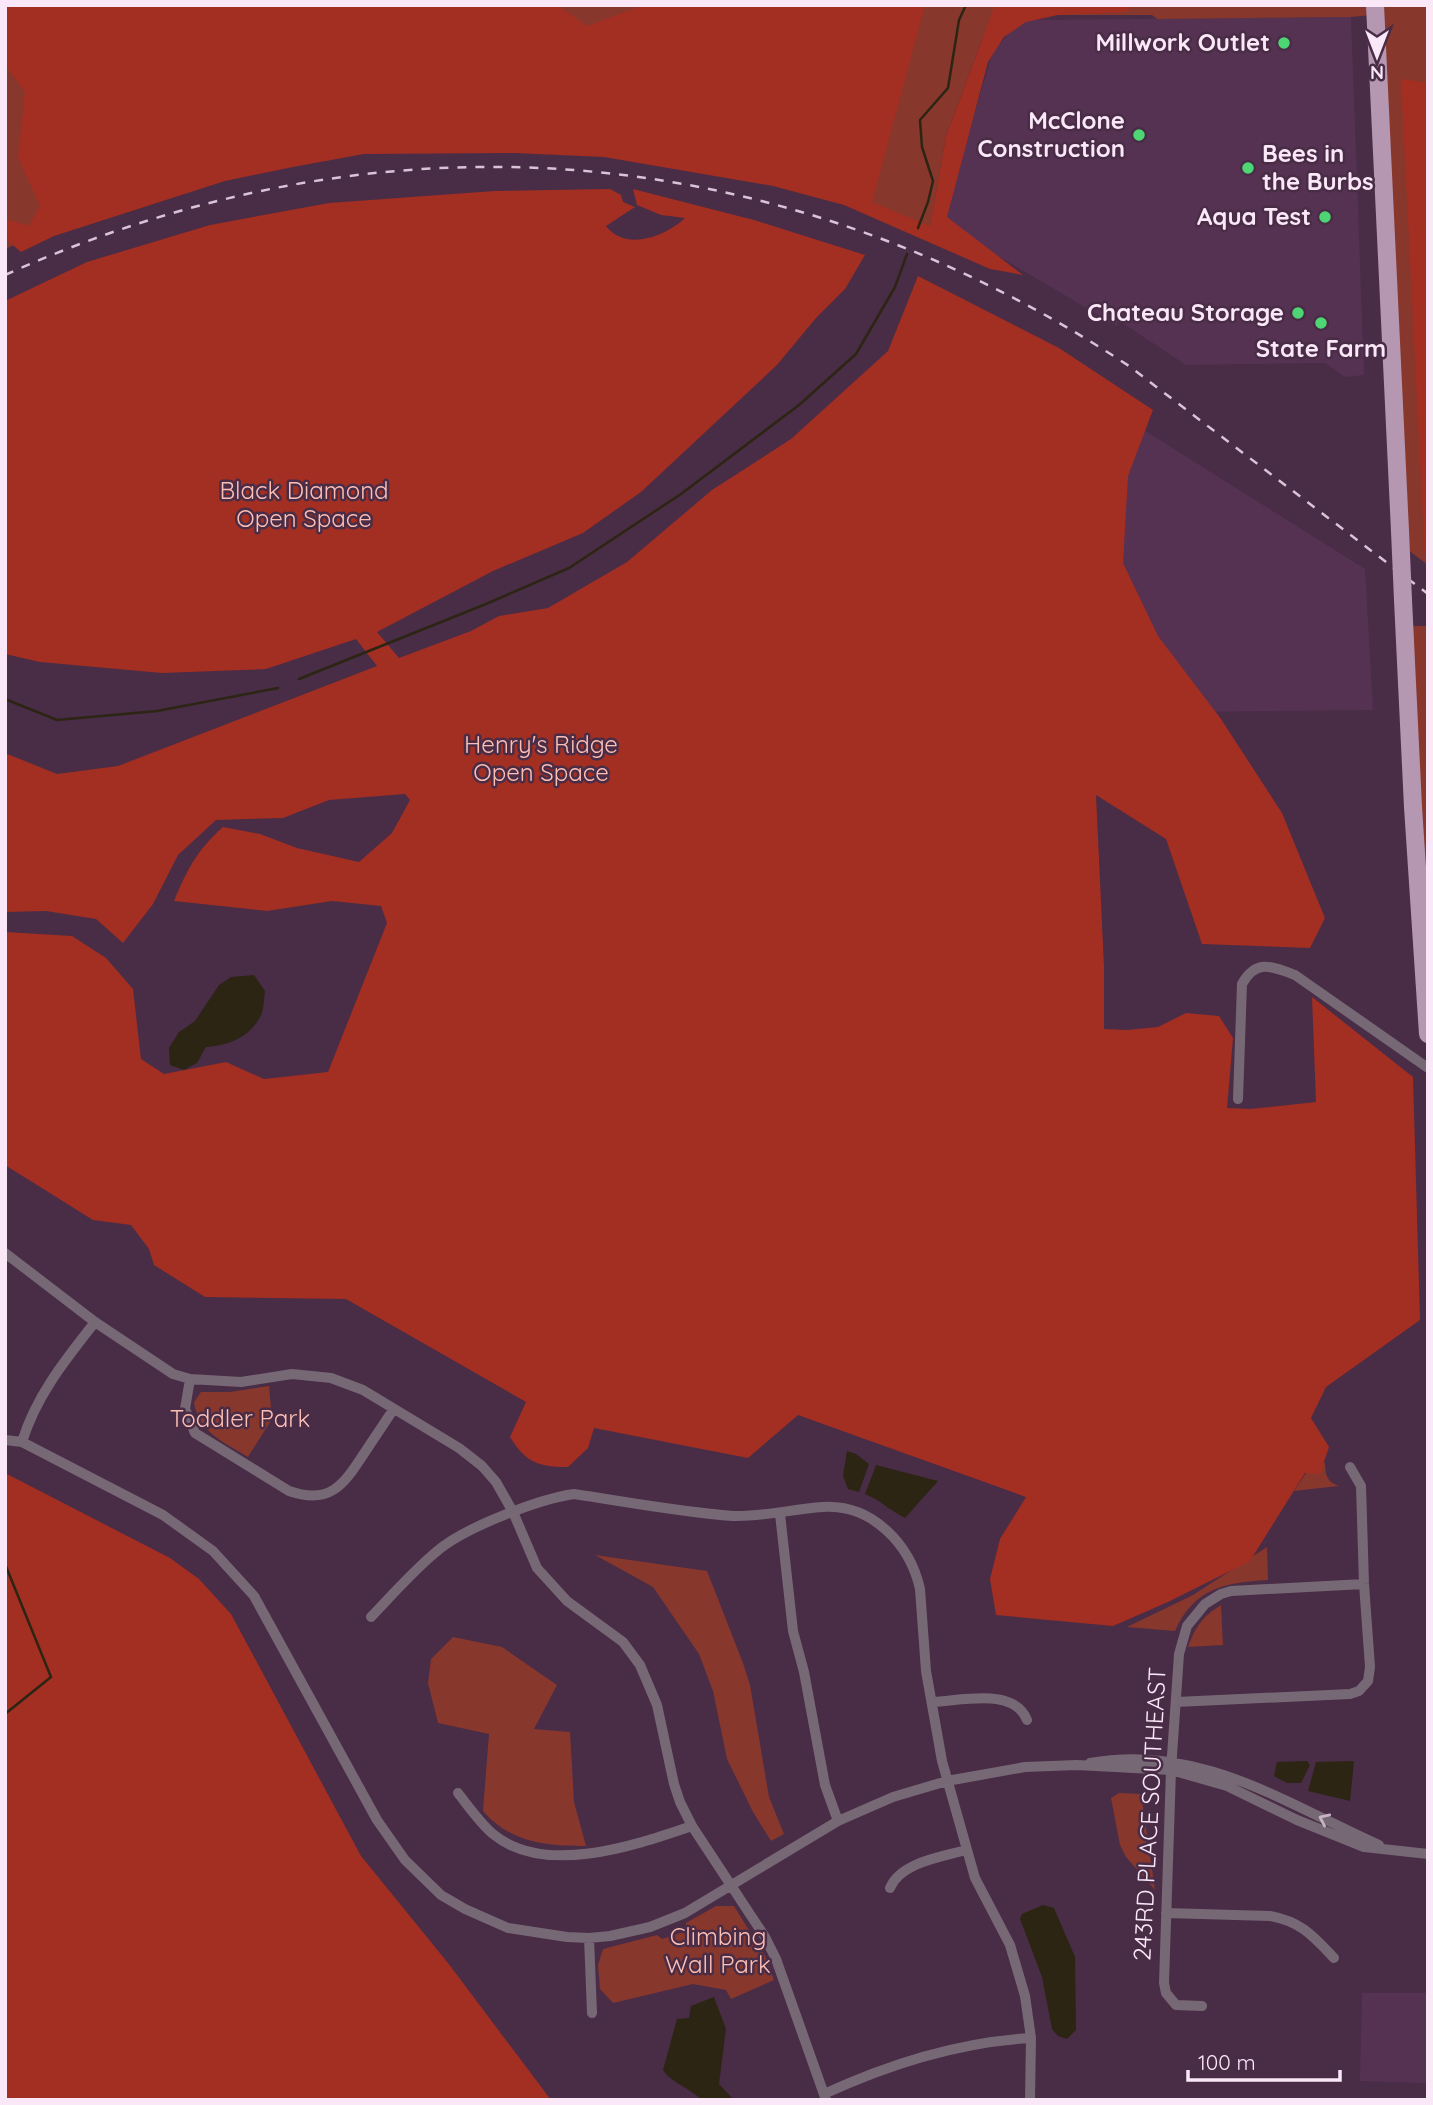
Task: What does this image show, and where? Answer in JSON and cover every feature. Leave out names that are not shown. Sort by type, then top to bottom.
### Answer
[{"type":"main road","points":[[1375,5],[1412,795],[1428,1034]]},
{"type":"street","points":[[1238,1099],[1240,998],[1244,980],[1249,972],[1258,967],[1272,967],[1295,975],[1428,1068]]},
{"type":"street","points":[[5,1253],[94,1322],[160,1366],[190,1379],[241,1382],[292,1374],[331,1378],[363,1390],[459,1448],[482,1466],[496,1482],[513,1512],[537,1568],[551,1586],[623,1642],[640,1665],[657,1705],[674,1784],[692,1826],[765,1937],[776,1959],[825,2097],[892,2065],[997,2040],[1031,2038]]},
{"type":"street","points":[[22,1442],[28,1421],[43,1392],[94,1322]]},
{"type":"street","points":[[190,1379],[185,1409],[195,1433],[289,1492],[301,1496],[327,1494],[343,1485],[393,1410]]},
{"type":"street","points":[[5,1440],[22,1442],[163,1515],[213,1551],[254,1596],[377,1820],[405,1860],[441,1895],[508,1928],[589,1938],[650,1927],[685,1913],[730,1883],[838,1821],[893,1797],[947,1781],[1025,1767],[1171,1765],[1227,1786],[1335,1837],[1364,1847],[1428,1854]]},
{"type":"street","points":[[1176,1702],[1350,1694],[1363,1688],[1368,1681],[1370,1667],[1361,1486],[1350,1467]]},
{"type":"street","points":[[371,1616],[437,1550],[513,1512],[554,1497],[574,1494],[712,1514],[744,1516],[826,1507],[845,1509],[878,1523],[902,1546],[917,1576],[926,1671],[947,1781],[975,1878],[1010,1945],[1026,1996],[1031,2038],[1030,2100]]},
{"type":"street","points":[[780,1514],[793,1631],[804,1672],[825,1784],[838,1821]]},
{"type":"street","name":"243RD PLACE SOUTHEAST","points":[[1202,2006],[1176,2005],[1166,1993],[1164,1983],[1171,1765],[1182,1638],[1194,1616],[1222,1594],[1242,1589],[1364,1584]]},
{"type":"street","points":[[932,1702],[1002,1698],[1018,1705],[1027,1720]]},
{"type":"street","points":[[458,1793],[495,1836],[518,1847],[558,1856],[585,1855],[646,1841],[692,1826]]},
{"type":"street","points":[[890,1888],[898,1875],[911,1868],[966,1850]]},
{"type":"street","points":[[1166,1913],[1260,1915],[1285,1919],[1306,1929],[1335,1958]]},
{"type":"street","points":[[589,1938],[592,2013]]},
{"type":"shaded area","points":[[1351,17],[1364,375],[1345,377],[1325,363],[1186,365],[1118,320],[1117,326],[942,223],[992,54],[1008,34],[1026,20]]},
{"type":"shaded area","points":[[1112,410],[1365,569],[1373,710],[1098,713]]},
{"type":"shaded area","points":[[254,975],[265,991],[262,1013],[254,1026],[236,1040],[206,1047],[197,1063],[184,1070],[170,1065],[169,1048],[179,1032],[195,1021],[219,985],[231,977]]},
{"type":"shaded area","points":[[847,1451],[869,1464],[859,1492],[848,1489],[843,1476]]},
{"type":"shaded area","points":[[876,1465],[938,1481],[905,1518],[865,1494]]},
{"type":"shaded area","points":[[1307,1761],[1310,1765],[1301,1783],[1287,1783],[1274,1776],[1277,1762]]},
{"type":"shaded area","points":[[1354,1761],[1350,1801],[1308,1791],[1316,1762]]},
{"type":"shaded area","points":[[1043,1905],[1054,1908],[1075,1957],[1076,2030],[1067,2039],[1058,2036],[1052,2029],[1042,1977],[1020,1919],[1022,1914]]},
{"type":"shaded area","points":[[1362,1993],[1428,1993],[1428,2083],[1360,2081]]},
{"type":"shaded area","points":[[714,1997],[726,2029],[719,2084],[734,2100],[702,2100],[663,2070],[677,2019],[689,2018],[691,2006]]},
{"type":"green space","points":[[5,5],[1428,5],[1428,565],[1408,550],[1382,14],[1351,17],[1157,19],[1152,15],[998,15],[983,37],[946,136],[930,227],[862,206],[665,157],[402,147],[262,166],[48,230],[5,249]]},
{"type":"green space","points":[[5,5],[557,5],[587,26],[644,5],[925,5],[872,202],[930,226],[946,136],[995,5],[1133,5],[1126,12],[1058,15],[1026,22],[1004,37],[988,62],[947,217],[1023,275],[990,269],[844,205],[773,186],[604,157],[514,153],[364,154],[293,167],[225,181],[54,236],[21,252],[9,242],[5,219],[29,226],[40,206],[18,157],[25,92],[5,64]]},
{"type":"green space","points":[[1401,79],[1428,83],[1428,562],[1425,560]]},
{"type":"green space","name":"Henry's Ridge Open Space","points":[[610,189],[621,195],[623,202],[635,207],[606,226],[614,234],[624,238],[635,240],[657,235],[685,218],[661,215],[637,205],[633,189],[754,220],[865,255],[845,289],[816,318],[777,365],[641,492],[583,533],[493,571],[377,632],[399,658],[471,631],[499,616],[548,608],[627,562],[712,490],[791,439],[888,351],[918,276],[1059,348],[1153,410],[1128,476],[1123,563],[1158,636],[1221,719],[1282,813],[1325,918],[1310,948],[1202,944],[1166,839],[1096,795],[1104,967],[1104,1029],[1158,1027],[1186,1013],[1219,1016],[1233,1038],[1227,1108],[1250,1109],[1316,1102],[1312,997],[1413,1077],[1420,1320],[1326,1387],[1311,1418],[1329,1447],[1320,1474],[1305,1473],[1250,1561],[1113,1626],[996,1615],[990,1579],[1000,1539],[1026,1497],[798,1415],[748,1458],[594,1428],[588,1448],[568,1467],[534,1462],[522,1453],[510,1437],[526,1402],[346,1299],[205,1297],[154,1265],[149,1249],[131,1225],[93,1220],[5,1165],[5,932],[72,936],[106,958],[133,989],[141,1059],[164,1074],[226,1062],[264,1079],[328,1072],[387,923],[381,906],[332,901],[267,911],[174,901],[194,861],[223,827],[260,834],[297,848],[359,862],[392,833],[410,800],[405,794],[329,800],[283,818],[216,820],[178,855],[153,904],[123,943],[96,919],[46,911],[5,912],[5,753],[57,774],[118,766],[377,666],[356,639],[266,669],[162,673],[40,662],[5,654],[5,301],[87,262],[210,225],[329,203],[494,191]]},
{"type":"green space","points":[[1412,626],[1428,626],[1428,976]]},
{"type":"green space","name":"Toddler Park","points":[[269,1386],[272,1419],[248,1457],[207,1429],[196,1412],[194,1402],[201,1392],[230,1392]]},
{"type":"green space","points":[[1325,1463],[1328,1478],[1339,1486],[1294,1491],[1312,1464]]},
{"type":"green space","points":[[5,1473],[170,1558],[199,1579],[231,1614],[361,1856],[448,1963],[551,2100],[5,2100]]},
{"type":"green space","points":[[1267,1547],[1268,1580],[1225,1586],[1202,1596],[1183,1616],[1175,1631],[1127,1627],[1193,1595]]},
{"type":"green space","points":[[595,1555],[707,1571],[750,1685],[769,1797],[784,1834],[771,1841],[753,1812],[727,1759],[713,1691],[699,1654],[653,1587]]},
{"type":"green space","points":[[1221,1605],[1223,1645],[1188,1647],[1200,1623]]},
{"type":"green space","points":[[453,1637],[502,1647],[557,1685],[534,1729],[570,1732],[574,1802],[586,1846],[543,1843],[517,1836],[494,1822],[483,1811],[489,1734],[438,1723],[428,1683],[431,1659]]},
{"type":"green space","points":[[1119,1793],[1141,1794],[1155,1890],[1126,1857],[1120,1845],[1111,1798]]},
{"type":"green space","name":"Climbing Wall Park","points":[[716,1906],[734,1906],[765,1956],[774,1980],[731,1999],[726,1990],[693,1984],[613,2003],[600,1989],[598,1965],[603,1949],[657,1935],[662,1939],[686,1931],[686,1923]]},
{"type":"waterway","points":[[918,228],[933,181],[922,147],[920,120],[948,88],[959,20],[966,5]]},
{"type":"waterway","points":[[299,679],[569,568],[681,494],[799,405],[856,354],[895,287],[907,254]]},
{"type":"waterway","points":[[5,699],[57,720],[157,711],[278,688]]},
{"type":"waterway","points":[[5,1564],[51,1677],[5,1714]]},
{"type":"railway","points":[[5,275],[148,220],[292,185],[436,168],[579,170],[721,191],[860,231],[997,289],[1129,366],[1428,594]]},
{"type":"place","name":"Millwork Outlet","points":[[1284,43]]},
{"type":"place","name":"McClone Construction","points":[[1139,135]]},
{"type":"place","name":"Bees in the Burbs","points":[[1248,168]]},
{"type":"place","name":"Aqua Test","points":[[1325,217]]},
{"type":"place","name":"Chateau Storage","points":[[1298,313]]},
{"type":"place","name":"State Farm","points":[[1321,323]]},
{"type":"park label","name":"Black Diamond Open Space","points":[[304,505]]}]
